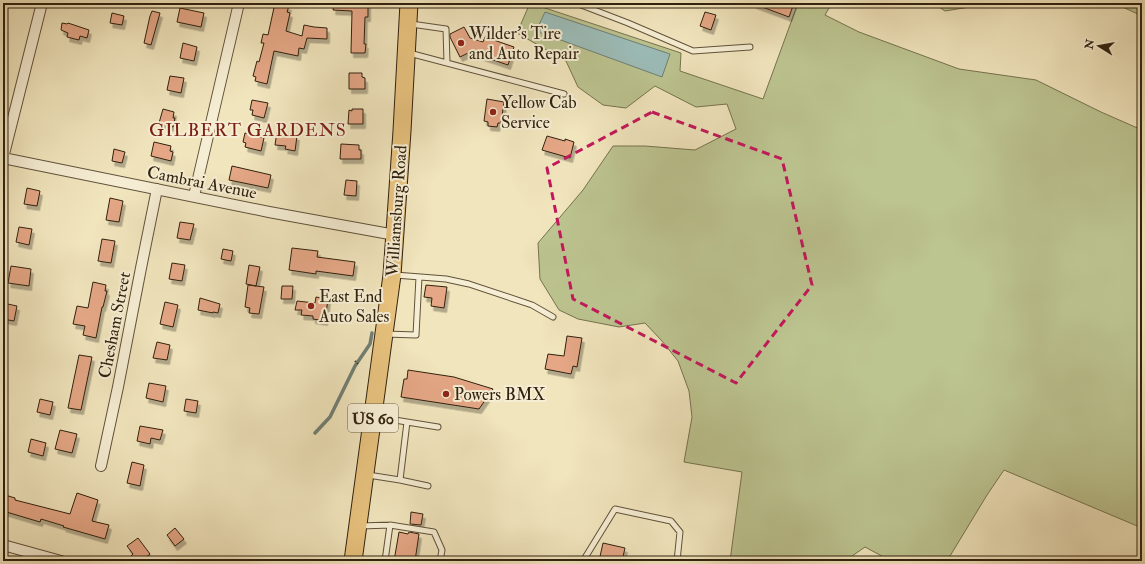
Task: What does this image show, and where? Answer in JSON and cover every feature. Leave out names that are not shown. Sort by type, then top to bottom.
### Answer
[{"type":"main road","name":"Williamsburg Road","points":[[353,561],[392,274],[409,3]]},
{"type":"street","points":[[3,158],[42,3]]},
{"type":"street","points":[[194,196],[239,3]]},
{"type":"street","name":"Cambrai Avenue","points":[[3,158],[395,235]]},
{"type":"street","name":"Chesham Street","points":[[101,466],[157,189]]},
{"type":"street","points":[[3,545],[60,561]]},
{"type":"lane","points":[[576,3],[582,4],[693,51],[750,47]]},
{"type":"lane","points":[[408,23],[446,29],[447,63]]},
{"type":"lane","points":[[406,53],[564,94]]},
{"type":"lane","points":[[392,274],[446,279],[469,284],[532,305],[553,317]]},
{"type":"lane","points":[[384,334],[416,335],[418,277]]},
{"type":"lane","points":[[373,416],[438,427]]},
{"type":"lane","points":[[400,480],[407,422]]},
{"type":"lane","points":[[365,474],[428,486]]},
{"type":"lane","points":[[583,561],[615,509],[671,521],[680,532],[677,561]]},
{"type":"lane","points":[[385,561],[390,525]]},
{"type":"lane","points":[[358,526],[390,525],[434,532],[442,550],[440,561]]},
{"type":"path","points":[[355,361],[358,364]]},
{"type":"highlighted area","points":[[652,112],[782,159],[812,285],[736,383],[573,299],[547,168]]},
{"type":"green space","points":[[530,3],[681,53],[680,71],[763,99],[798,3],[832,3],[825,15],[859,32],[959,69],[1036,80],[1101,112],[1142,130],[1142,528],[1004,470],[947,561],[891,561],[865,547],[845,561],[730,561],[742,472],[684,462],[692,417],[689,391],[678,361],[645,323],[619,327],[578,319],[559,310],[540,279],[538,243],[583,190],[613,146],[645,146],[695,150],[736,129],[727,104],[696,107],[655,86],[626,108],[603,105],[578,87],[566,61],[517,33]]},
{"type":"green space","points":[[933,3],[995,3],[945,11]]},
{"type":"green space","points":[[1114,3],[1142,3],[1142,16]]},
{"type":"water","points":[[545,12],[670,54],[662,77],[536,31]]},
{"type":"building","points":[[275,3],[289,6],[287,12],[290,13],[286,31],[302,36],[304,25],[327,28],[327,39],[307,38],[304,49],[299,48],[298,56],[274,51],[267,84],[255,81],[256,77],[253,76],[257,61],[259,62],[264,43],[261,43],[263,34],[268,35]]},
{"type":"building","points":[[334,3],[368,3],[368,17],[365,17],[365,53],[351,53],[352,11],[333,10]]},
{"type":"building","points":[[754,3],[794,3],[789,17]]},
{"type":"building","points":[[180,8],[204,13],[201,27],[177,22]]},
{"type":"building","points":[[152,11],[160,13],[151,45],[144,43]]},
{"type":"building","points":[[705,12],[716,15],[711,30],[700,26]]},
{"type":"building","points":[[112,13],[124,16],[122,25],[110,23]]},
{"type":"building","points":[[62,23],[68,23],[89,30],[87,38],[80,36],[79,40],[67,37],[68,33],[61,30]]},
{"type":"building","points":[[464,27],[470,38],[483,42],[485,37],[514,47],[508,65],[470,52],[460,57],[450,34]]},
{"type":"building","points":[[183,43],[197,47],[194,61],[180,58]]},
{"type":"building","points":[[349,73],[362,73],[362,77],[365,78],[365,89],[349,89]]},
{"type":"building","points":[[170,76],[184,78],[181,93],[167,90]]},
{"type":"building","name":"Yellow Cab Service","points":[[487,99],[504,102],[501,123],[498,123],[497,127],[488,126],[488,122],[484,121]]},
{"type":"building","points":[[252,100],[268,103],[264,118],[252,115],[253,110],[250,110]]},
{"type":"building","points":[[163,109],[174,112],[173,118],[175,118],[173,127],[159,123]]},
{"type":"building","points":[[352,109],[363,109],[363,124],[348,124],[349,110],[352,111]]},
{"type":"building","points":[[277,132],[297,136],[295,151],[285,149],[286,146],[275,145]]},
{"type":"building","points":[[245,133],[264,138],[261,151],[245,147],[246,143],[243,142]]},
{"type":"building","points":[[547,136],[574,142],[570,158],[542,150]]},
{"type":"building","points":[[154,142],[171,146],[170,151],[173,152],[171,161],[151,156]]},
{"type":"building","points":[[341,144],[359,145],[359,150],[361,150],[361,159],[340,159]]},
{"type":"building","points":[[114,149],[125,152],[122,163],[112,161]]},
{"type":"building","points":[[232,166],[271,175],[268,188],[229,180]]},
{"type":"building","points":[[346,180],[357,181],[356,196],[344,195]]},
{"type":"building","points":[[27,188],[40,191],[37,206],[24,204]]},
{"type":"building","points":[[110,198],[123,201],[119,222],[106,220]]},
{"type":"building","points":[[180,222],[194,224],[190,240],[177,238]]},
{"type":"building","points":[[19,227],[32,229],[29,245],[16,242]]},
{"type":"building","points":[[102,239],[115,241],[111,263],[98,261]]},
{"type":"building","points":[[292,248],[318,251],[317,257],[355,262],[353,276],[316,271],[316,274],[289,270]]},
{"type":"building","points":[[223,249],[233,251],[231,261],[221,259]]},
{"type":"building","points":[[172,263],[185,265],[182,281],[169,279]]},
{"type":"building","points":[[249,265],[260,267],[256,286],[246,284]]},
{"type":"building","points":[[11,266],[31,269],[29,286],[8,283]]},
{"type":"building","points":[[93,282],[106,285],[105,291],[107,291],[102,307],[96,338],[83,335],[85,326],[73,324],[77,306],[88,308]]},
{"type":"building","points":[[248,285],[264,287],[259,314],[249,313],[250,308],[245,307]]},
{"type":"building","points":[[426,285],[447,287],[444,308],[431,306],[432,298],[424,297]]},
{"type":"building","points":[[282,286],[293,286],[292,299],[281,299]]},
{"type":"building","name":"East End Auto Sales","points":[[316,297],[328,299],[325,321],[313,319],[313,316],[301,315],[302,310],[295,310],[297,301],[315,303]]},
{"type":"building","points":[[200,298],[220,304],[218,313],[198,310]]},
{"type":"building","points":[[165,302],[178,305],[173,327],[160,324]]},
{"type":"building","points":[[3,303],[17,306],[14,321],[3,319]]},
{"type":"building","points":[[567,336],[582,338],[577,367],[573,366],[571,374],[545,369],[548,354],[564,356]]},
{"type":"building","points":[[157,342],[170,345],[167,360],[153,358]]},
{"type":"building","points":[[79,355],[92,357],[81,410],[68,408]]},
{"type":"building","name":"Powers BMX","points":[[408,370],[454,377],[493,389],[479,409],[401,397],[404,379],[407,379]]},
{"type":"building","points":[[149,383],[166,386],[163,402],[146,398]]},
{"type":"building","points":[[40,399],[53,402],[50,415],[37,412]]},
{"type":"building","points":[[186,399],[198,401],[196,413],[184,411]]},
{"type":"building","points":[[140,426],[163,430],[160,440],[151,438],[150,444],[137,441]]},
{"type":"building","points":[[60,430],[77,434],[72,453],[55,449]]},
{"type":"building","points":[[31,439],[46,443],[43,456],[28,452]]},
{"type":"building","points":[[132,462],[144,465],[140,486],[127,483]]},
{"type":"building","points":[[77,493],[98,500],[92,521],[109,525],[105,539],[41,519],[40,522],[3,511],[3,496],[5,495],[15,498],[15,500],[70,514]]},
{"type":"building","points":[[411,512],[423,514],[421,525],[410,524]]},
{"type":"building","points":[[175,528],[184,539],[175,546],[167,535]]},
{"type":"building","points":[[399,532],[419,534],[415,561],[394,561]]},
{"type":"building","points":[[138,538],[150,554],[141,561],[136,561],[131,556],[133,554],[127,546]]},
{"type":"building","points":[[603,543],[625,548],[622,561],[599,561]]},
{"type":"waterway","points":[[315,433],[330,417],[355,366],[370,344],[372,333]]},
{"type":"place","name":"Wilder's Tire and Auto Repair","points":[[461,43]]},
{"type":"place","name":"Yellow Cab Service","points":[[493,112]]},
{"type":"place","name":"East End Auto Sales","points":[[311,306]]},
{"type":"place","name":"Powers BMX","points":[[446,394]]},
{"type":"district","name":"GILBERT GARDENS","points":[[248,130]]}]
